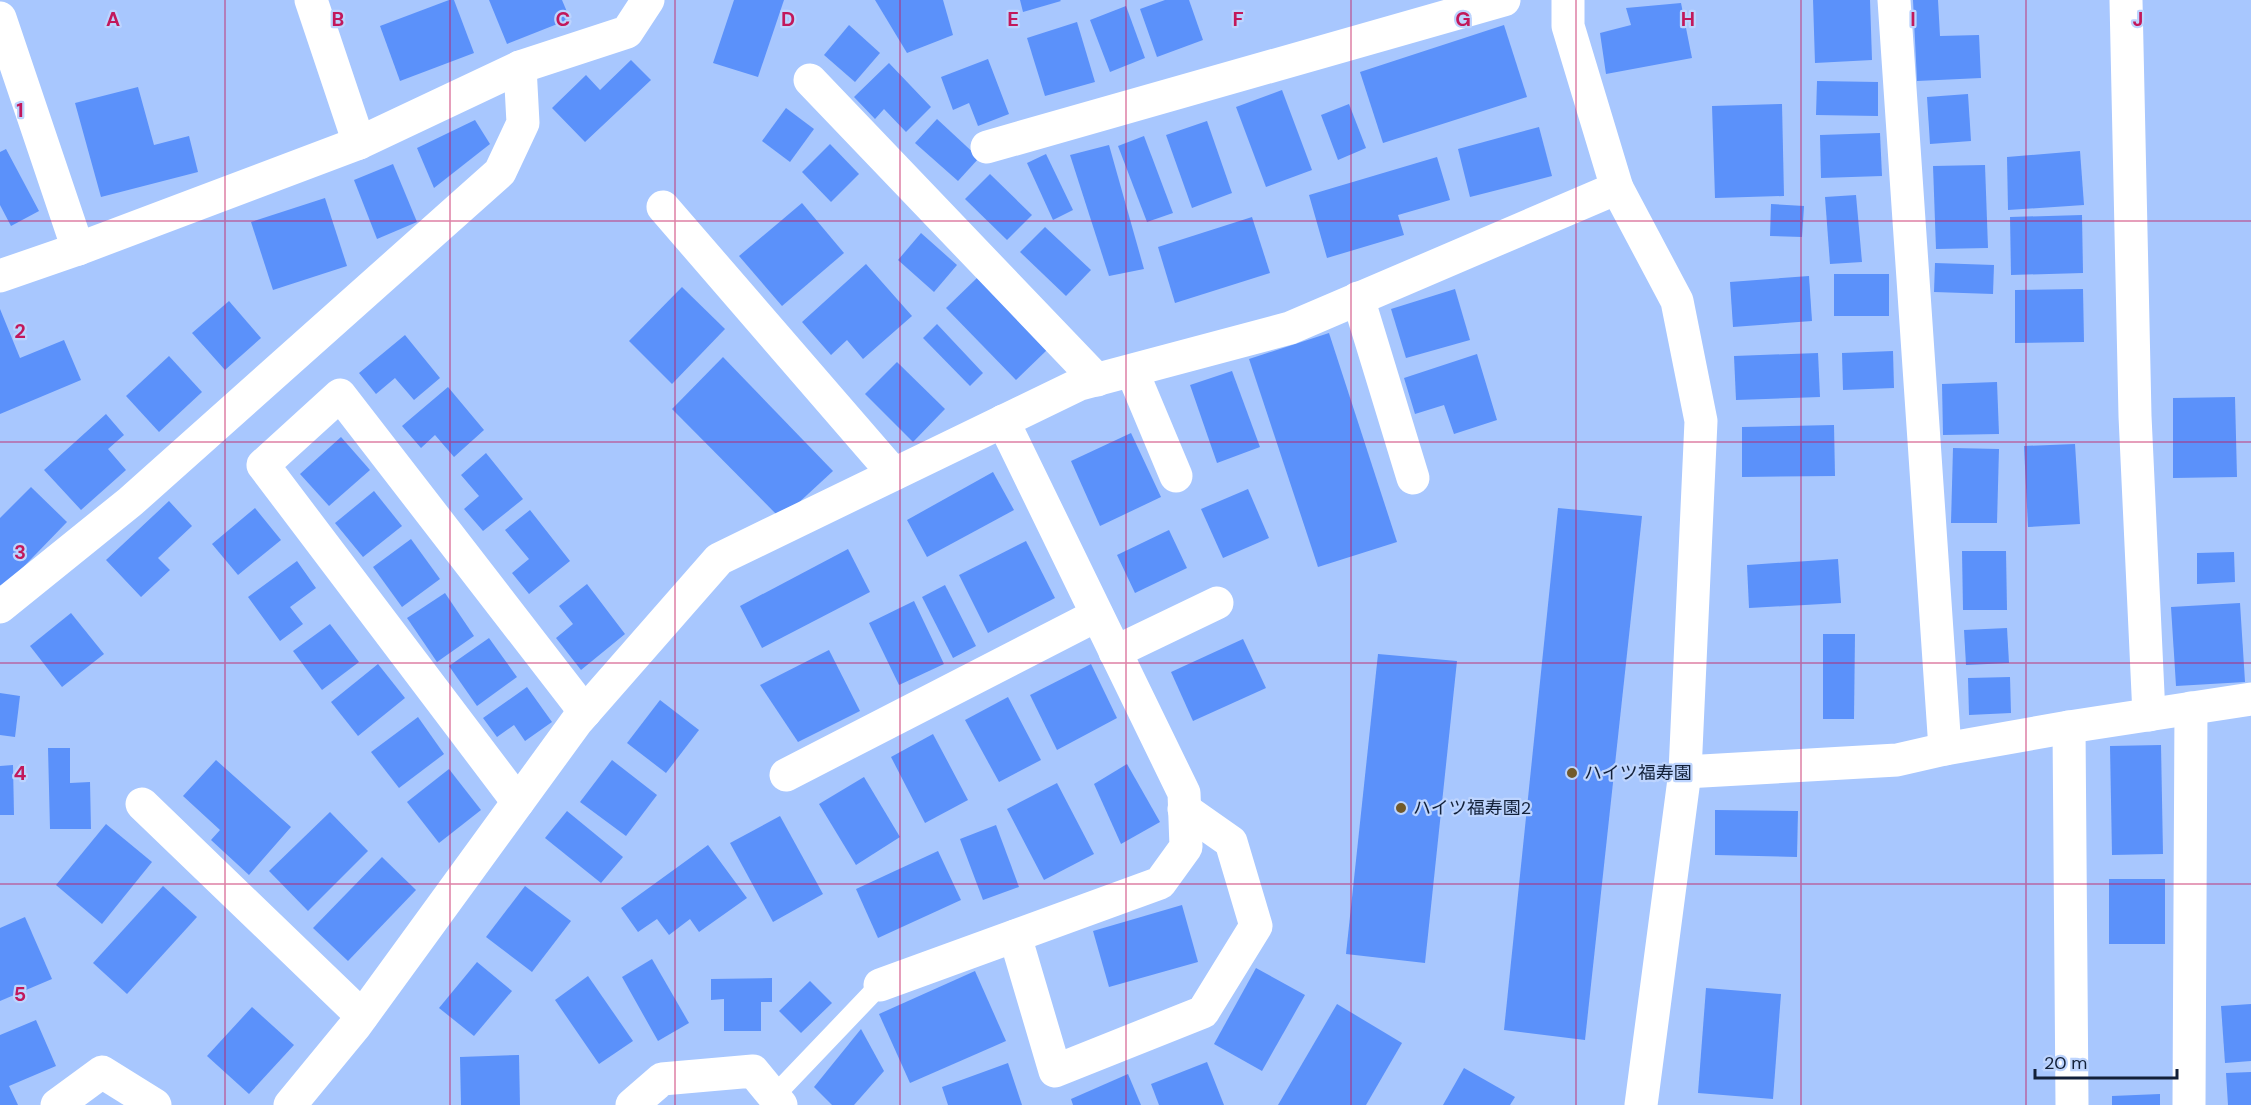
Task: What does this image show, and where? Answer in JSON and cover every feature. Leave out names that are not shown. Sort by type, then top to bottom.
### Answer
[{"type":"street","points":[[311,0],[359,143]]},
{"type":"street","points":[[616,0],[627,32]]},
{"type":"street","points":[[0,276],[359,143],[520,67],[627,32],[648,0]]},
{"type":"street","points":[[987,147],[1504,0]]},
{"type":"street","points":[[1568,0],[1568,26],[1617,188],[1677,302],[1701,421],[1685,772],[1641,1105]]},
{"type":"street","points":[[1894,0],[1945,749]]},
{"type":"street","points":[[2126,0],[2134,416],[2149,715]]},
{"type":"street","points":[[0,18],[78,249]]},
{"type":"street","points":[[0,607],[130,502],[500,172],[523,123],[520,67]]},
{"type":"street","points":[[810,80],[1097,380]]},
{"type":"street","points":[[290,1105],[362,1016],[585,712],[719,559],[1080,384],[1290,327],[1617,188]]},
{"type":"street","points":[[663,207],[894,474]]},
{"type":"street","points":[[1358,298],[1413,478]]},
{"type":"street","points":[[1132,371],[1176,476]]},
{"type":"street","points":[[518,802],[263,465],[340,395],[585,712]]},
{"type":"street","points":[[880,985],[1160,883],[1186,847],[1184,793],[1003,421]]},
{"type":"street","points":[[1114,652],[1217,603]]},
{"type":"street","points":[[786,775],[1097,615]]},
{"type":"street","points":[[1685,772],[1897,760],[2069,727],[2251,699]]},
{"type":"street","points":[[2189,1105],[2191,708]]},
{"type":"street","points":[[2069,727],[2072,1105]]},
{"type":"street","points":[[142,804],[362,1016]]},
{"type":"street","points":[[1015,936],[1055,1071],[1203,1012],[1257,926],[1231,842],[1184,809]]},
{"type":"street","points":[[632,1105],[663,1079],[753,1071],[777,1100]]},
{"type":"street","points":[[57,1105],[102,1072],[155,1105]]},
{"type":"lane","points":[[777,1100],[880,985]]},
{"type":"building","points":[[454,0],[474,53],[400,81],[380,26]]},
{"type":"building","points":[[489,0],[562,0],[570,19],[507,44]]},
{"type":"building","points":[[734,0],[784,0],[758,77],[713,63]]},
{"type":"building","points":[[875,0],[943,0],[953,35],[907,53]]},
{"type":"building","points":[[1020,0],[1060,0],[1061,1],[1023,12]]},
{"type":"building","points":[[1165,0],[1189,0],[1203,40],[1157,57],[1140,9]]},
{"type":"building","points":[[1813,0],[1870,0],[1872,60],[1815,63]]},
{"type":"building","points":[[1913,0],[1938,0],[1940,36],[1979,35],[1981,78],[1917,81]]},
{"type":"building","points":[[1681,3],[1692,58],[1606,74],[1600,33],[1631,25],[1626,8]]},
{"type":"building","points":[[1126,6],[1145,58],[1110,72],[1090,20]]},
{"type":"building","points":[[1077,22],[1095,82],[1045,96],[1027,38]]},
{"type":"building","points":[[849,25],[880,53],[855,82],[824,55]]},
{"type":"building","points":[[1504,25],[1527,97],[1383,143],[1360,72]]},
{"type":"building","points":[[988,59],[1009,114],[978,126],[969,103],[953,110],[941,77]]},
{"type":"building","points":[[631,60],[651,80],[585,142],[552,108],[586,75],[600,90]]},
{"type":"building","points":[[889,63],[931,107],[906,132],[884,109],[875,119],[854,97]]},
{"type":"building","points":[[1817,81],[1878,82],[1878,116],[1816,115]]},
{"type":"building","points":[[138,87],[154,145],[189,136],[198,172],[101,197],[75,103]]},
{"type":"building","points":[[1282,90],[1312,170],[1266,187],[1236,107]]},
{"type":"building","points":[[1968,94],[1971,141],[1930,144],[1927,97]]},
{"type":"building","points":[[1349,104],[1366,148],[1338,160],[1321,115]]},
{"type":"building","points":[[1782,104],[1784,196],[1715,198],[1712,106]]},
{"type":"building","points":[[786,108],[814,129],[790,162],[762,141]]},
{"type":"building","points":[[937,119],[979,158],[958,181],[915,143]]},
{"type":"building","points":[[475,120],[490,144],[434,188],[417,148]]},
{"type":"building","points":[[1207,121],[1232,193],[1192,208],[1166,135]]},
{"type":"building","points":[[1539,127],[1552,176],[1470,197],[1458,149]]},
{"type":"building","points":[[1880,133],[1882,176],[1821,178],[1820,135]]},
{"type":"building","points":[[1144,136],[1173,213],[1147,222],[1118,146]]},
{"type":"building","points":[[830,144],[859,174],[831,202],[802,172]]},
{"type":"building","points":[[1109,145],[1144,269],[1109,276],[1070,155]]},
{"type":"building","points":[[6,149],[39,211],[11,226],[0,205],[0,152]]},
{"type":"building","points":[[2080,151],[2084,205],[2008,210],[2007,157]]},
{"type":"building","points":[[1046,154],[1073,210],[1053,220],[1027,163]]},
{"type":"building","points":[[1437,157],[1450,200],[1398,215],[1404,235],[1327,258],[1309,195]]},
{"type":"building","points":[[393,164],[417,222],[377,239],[354,180]]},
{"type":"building","points":[[1985,165],[1988,248],[1936,249],[1933,166]]},
{"type":"building","points":[[990,174],[1032,215],[1007,240],[965,199]]},
{"type":"building","points":[[1856,195],[1862,262],[1830,264],[1825,197]]},
{"type":"building","points":[[325,198],[347,266],[273,290],[251,222]]},
{"type":"building","points":[[802,203],[844,253],[782,306],[739,256]]},
{"type":"building","points":[[1771,204],[1804,206],[1802,237],[1770,236]]},
{"type":"building","points":[[2082,215],[2083,273],[2011,275],[2010,217]]},
{"type":"building","points":[[1252,217],[1270,273],[1175,303],[1158,247]]},
{"type":"building","points":[[1045,227],[1091,270],[1066,296],[1020,252]]},
{"type":"building","points":[[921,233],[957,265],[934,292],[898,260]]},
{"type":"building","points":[[1935,263],[1994,265],[1993,294],[1934,292]]},
{"type":"building","points":[[866,264],[912,316],[863,359],[847,340],[831,355],[802,322]]},
{"type":"building","points":[[1834,274],[1889,274],[1889,316],[1834,316]]},
{"type":"building","points":[[1809,276],[1812,321],[1733,327],[1730,282]]},
{"type":"building","points":[[978,277],[1048,349],[1016,380],[946,308]]},
{"type":"building","points":[[682,287],[725,329],[672,384],[629,341]]},
{"type":"building","points":[[1455,289],[1470,340],[1406,358],[1391,309]]},
{"type":"building","points":[[2083,289],[2084,342],[2015,343],[2015,290]]},
{"type":"building","points":[[229,301],[261,338],[225,370],[192,333]]},
{"type":"building","points":[[0,309],[20,358],[64,340],[81,380],[0,414]]},
{"type":"building","points":[[937,324],[983,373],[970,386],[923,338]]},
{"type":"building","points":[[1329,333],[1397,542],[1318,567],[1249,359]]},
{"type":"building","points":[[405,335],[440,378],[414,400],[395,378],[376,394],[359,373]]},
{"type":"building","points":[[1893,351],[1894,388],[1843,390],[1842,353]]},
{"type":"building","points":[[1818,353],[1820,397],[1736,400],[1734,356]]},
{"type":"building","points":[[1477,354],[1497,420],[1454,434],[1444,405],[1415,414],[1404,378]]},
{"type":"building","points":[[169,356],[202,392],[159,432],[126,396]]},
{"type":"building","points":[[723,357],[833,471],[781,519],[672,409]]},
{"type":"building","points":[[897,362],[945,409],[913,442],[865,394]]},
{"type":"building","points":[[1232,371],[1260,447],[1217,463],[1190,385]]},
{"type":"building","points":[[1997,382],[1999,434],[1943,435],[1942,384]]},
{"type":"building","points":[[448,387],[484,430],[454,457],[435,435],[421,448],[402,426]]},
{"type":"building","points":[[2235,397],[2237,477],[2173,478],[2173,398]]},
{"type":"building","points":[[106,414],[124,435],[108,449],[126,470],[81,510],[44,470]]},
{"type":"building","points":[[1834,425],[1835,476],[1742,477],[1742,427]]},
{"type":"building","points":[[1131,433],[1161,497],[1100,526],[1071,461]]},
{"type":"building","points":[[341,437],[370,470],[329,506],[300,474]]},
{"type":"building","points":[[2075,444],[2080,524],[2028,527],[2024,446]]},
{"type":"building","points":[[1953,448],[1999,449],[1997,523],[1951,523]]},
{"type":"building","points":[[486,453],[523,499],[483,531],[464,509],[479,496],[461,475]]},
{"type":"building","points":[[993,472],[1014,510],[927,557],[907,520]]},
{"type":"building","points":[[31,487],[67,522],[3,588],[0,585],[0,518]]},
{"type":"building","points":[[1248,489],[1269,538],[1223,558],[1201,509]]},
{"type":"building","points":[[374,491],[402,526],[363,557],[335,523]]},
{"type":"building","points":[[169,501],[192,526],[158,558],[170,570],[141,597],[106,560]]},
{"type":"building","points":[[255,508],[281,540],[238,575],[212,544]]},
{"type":"building","name":"ハイツ福寿園","points":[[1558,508],[1642,516],[1585,1040],[1504,1030]]},
{"type":"building","points":[[530,510],[570,561],[529,594],[512,573],[529,559],[505,530]]},
{"type":"building","points":[[1169,530],[1187,568],[1135,593],[1117,555]]},
{"type":"building","points":[[411,539],[440,579],[402,607],[373,567]]},
{"type":"building","points":[[1026,541],[1055,598],[988,633],[959,575]]},
{"type":"building","points":[[848,549],[870,592],[762,648],[740,606]]},
{"type":"building","points":[[1962,551],[2006,551],[2007,610],[1963,610]]},
{"type":"building","points":[[2234,552],[2235,582],[2197,584],[2197,553]]},
{"type":"building","points":[[1838,559],[1841,603],[1749,608],[1747,565]]},
{"type":"building","points":[[297,561],[316,588],[290,607],[303,624],[280,641],[248,597]]},
{"type":"building","points":[[587,584],[625,634],[581,670],[556,638],[573,624],[559,606]]},
{"type":"building","points":[[945,585],[976,646],[953,658],[922,597]]},
{"type":"building","points":[[445,593],[474,636],[437,662],[407,618]]},
{"type":"building","points":[[914,601],[944,664],[899,685],[869,623]]},
{"type":"building","points":[[2240,603],[2245,682],[2176,686],[2171,607]]},
{"type":"building","points":[[71,613],[104,654],[62,687],[30,646]]},
{"type":"building","points":[[330,624],[359,662],[322,690],[293,651]]},
{"type":"building","points":[[2007,628],[2009,663],[1966,665],[1964,630]]},
{"type":"building","points":[[1823,634],[1855,634],[1854,719],[1823,719]]},
{"type":"building","points":[[489,638],[517,677],[477,706],[449,666]]},
{"type":"building","points":[[1243,639],[1266,688],[1193,721],[1171,672]]},
{"type":"building","points":[[829,650],[860,711],[798,742],[760,685]]},
{"type":"building","name":"ハイツ福寿園2","points":[[1378,654],[1457,661],[1425,963],[1346,954]]},
{"type":"building","points":[[378,664],[405,698],[358,736],[331,702]]},
{"type":"building","points":[[1091,664],[1117,718],[1057,750],[1030,695]]},
{"type":"building","points":[[2010,677],[2011,713],[1969,715],[1968,678]]},
{"type":"building","points":[[527,687],[552,722],[525,741],[514,725],[497,737],[483,718]]},
{"type":"building","points":[[0,693],[20,696],[15,737],[0,735]]},
{"type":"building","points":[[1008,697],[1041,760],[999,782],[965,720]]},
{"type":"building","points":[[660,700],[699,730],[666,773],[627,743]]},
{"type":"building","points":[[418,717],[444,754],[399,788],[371,752]]},
{"type":"building","points":[[933,734],[968,800],[925,823],[891,757]]},
{"type":"building","points":[[2161,745],[2163,854],[2112,855],[2110,746]]},
{"type":"building","points":[[48,748],[70,748],[70,783],[90,782],[91,829],[50,829]]},
{"type":"building","points":[[216,760],[291,827],[249,875],[211,840],[220,830],[183,796]]},
{"type":"building","points":[[612,760],[657,795],[626,836],[580,802]]},
{"type":"building","points":[[1127,764],[1160,822],[1121,844],[1094,784]]},
{"type":"building","points":[[13,765],[14,815],[0,815],[0,766]]},
{"type":"building","points":[[449,769],[481,810],[439,843],[407,802]]},
{"type":"building","points":[[864,777],[900,837],[856,865],[819,804]]},
{"type":"building","points":[[1057,783],[1094,854],[1044,880],[1007,809]]},
{"type":"building","points":[[1715,810],[1798,811],[1797,857],[1715,855]]},
{"type":"building","points":[[567,811],[623,857],[601,883],[545,838]]},
{"type":"building","points":[[330,812],[368,851],[308,911],[269,871]]},
{"type":"building","points":[[780,816],[823,894],[773,922],[730,843]]},
{"type":"building","points":[[106,824],[152,862],[102,924],[56,885]]},
{"type":"building","points":[[996,825],[1019,887],[983,900],[960,839]]},
{"type":"building","points":[[708,845],[747,898],[699,932],[690,919],[669,935],[657,919],[638,932],[621,908]]},
{"type":"building","points":[[938,851],[961,900],[878,938],[856,889]]},
{"type":"building","points":[[382,857],[416,890],[348,961],[313,928]]},
{"type":"building","points":[[2109,879],[2165,879],[2165,944],[2109,944]]},
{"type":"building","points":[[163,886],[197,917],[127,994],[93,963]]},
{"type":"building","points":[[525,886],[571,921],[532,972],[486,937]]},
{"type":"building","points":[[1182,905],[1198,962],[1109,987],[1093,931]]},
{"type":"building","points":[[25,917],[52,979],[0,1001],[0,928]]},
{"type":"building","points":[[652,959],[689,1023],[658,1041],[622,977]]},
{"type":"building","points":[[477,962],[512,991],[474,1036],[439,1008]]},
{"type":"building","points":[[1256,968],[1305,995],[1262,1071],[1214,1044]]},
{"type":"building","points":[[975,971],[1006,1041],[910,1083],[879,1014]]},
{"type":"building","points":[[588,976],[633,1041],[599,1064],[555,1000]]},
{"type":"building","points":[[772,978],[772,1002],[761,1002],[761,1031],[724,1031],[724,999],[711,1000],[711,979]]},
{"type":"building","points":[[810,981],[832,1003],[801,1033],[779,1011]]},
{"type":"building","points":[[1706,988],[1781,994],[1773,1099],[1698,1093]]},
{"type":"building","points":[[1337,1004],[1402,1043],[1366,1105],[1278,1105]]},
{"type":"building","points":[[2251,1004],[2251,1061],[2225,1063],[2221,1006]]},
{"type":"building","points":[[252,1007],[294,1045],[249,1094],[207,1056]]},
{"type":"building","points":[[36,1020],[56,1066],[9,1086],[18,1105],[0,1105],[0,1035]]},
{"type":"building","points":[[861,1029],[884,1071],[854,1105],[832,1105],[814,1087]]},
{"type":"building","points":[[519,1055],[520,1105],[461,1105],[460,1057]]},
{"type":"building","points":[[1207,1062],[1224,1105],[1159,1105],[1151,1084]]},
{"type":"building","points":[[1008,1063],[1022,1105],[948,1105],[942,1087]]},
{"type":"building","points":[[1464,1068],[1515,1097],[1510,1105],[1443,1105]]},
{"type":"building","points":[[2251,1072],[2251,1105],[2228,1105],[2226,1073]]},
{"type":"building","points":[[1128,1074],[1141,1105],[1073,1105],[1071,1099]]},
{"type":"building","points":[[2160,1094],[2160,1105],[2112,1105],[2112,1096]]},
{"type":"place","name":"ハイツ福寿園","points":[[1572,773]]},
{"type":"place","name":"ハイツ福寿園2","points":[[1401,808]]}]
